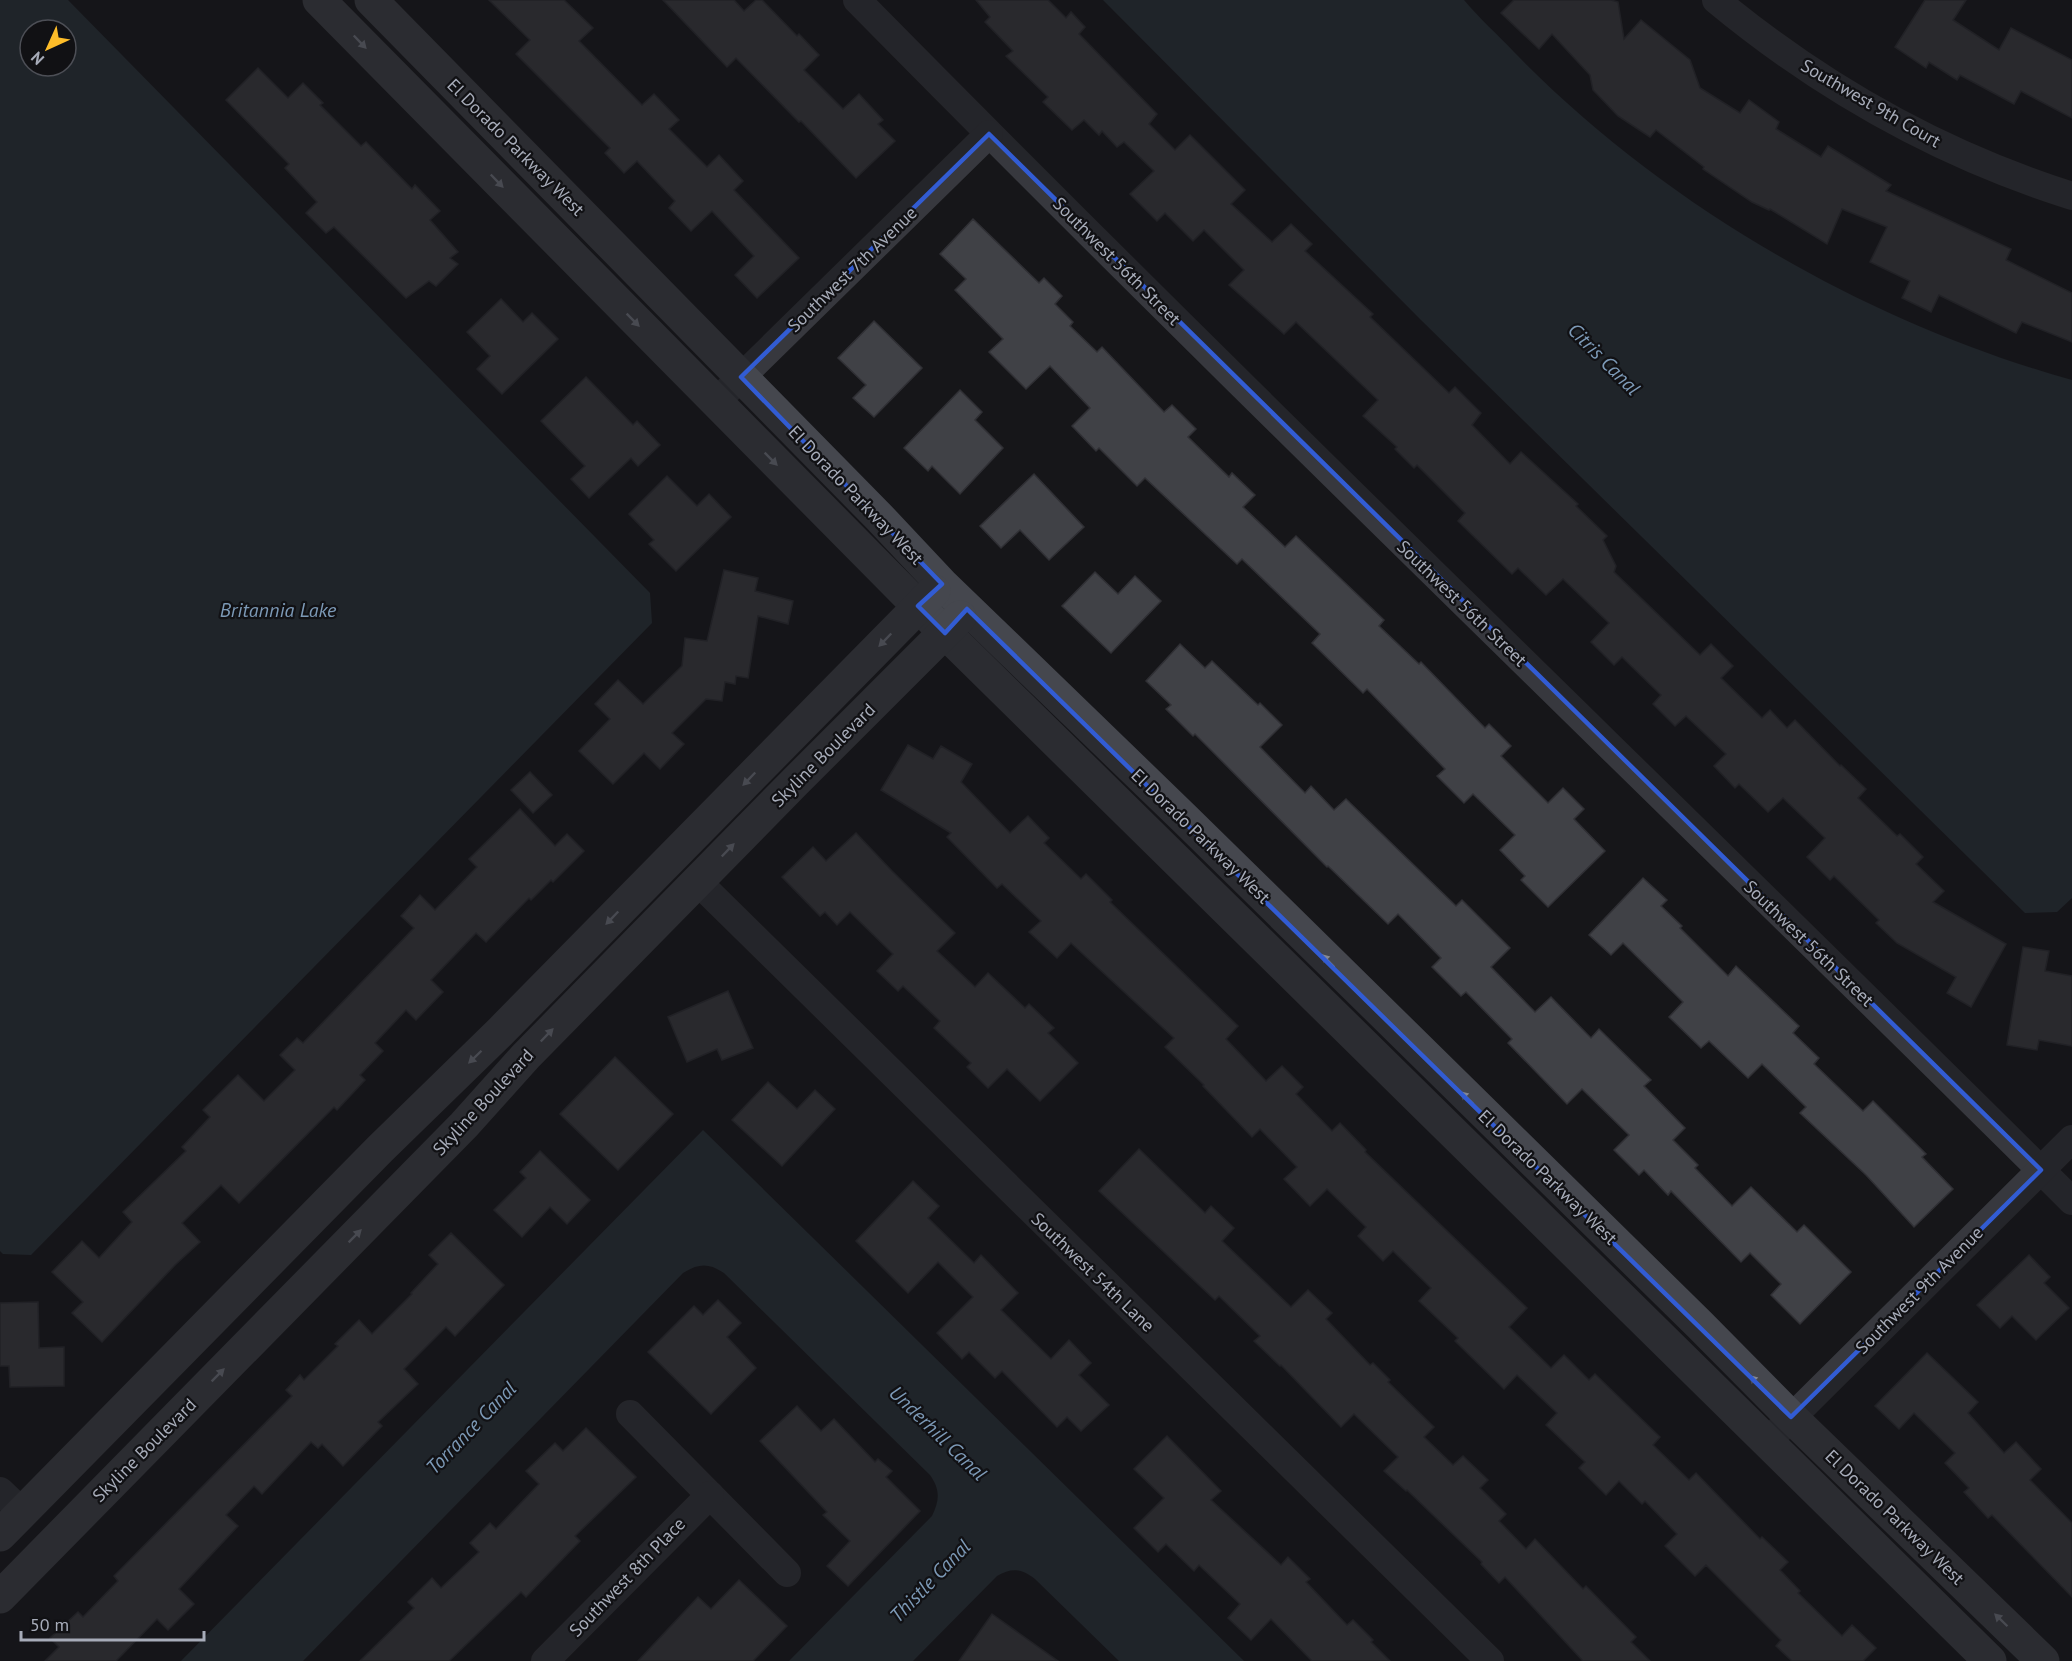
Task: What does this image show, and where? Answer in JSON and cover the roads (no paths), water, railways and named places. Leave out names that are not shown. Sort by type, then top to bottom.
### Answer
[{"type":"street","name":"El Dorado Parkway West","points":[[319,0],[945,633],[1990,1661]]},
{"type":"street","name":"El Dorado Parkway West","points":[[371,0],[967,609],[1184,818],[1791,1417],[2043,1661]]},
{"type":"street","name":"Southwest 56th Street","points":[[857,0],[1409,552],[2072,1201]]},
{"type":"street","name":"Southwest 9th Court","points":[[1716,0],[1790,56],[1839,89],[1922,135],[2030,183],[2072,196]]},
{"type":"street","name":"Southwest 7th Avenue","points":[[716,403],[990,134]]},
{"type":"street","name":"Skyline Boulevard","points":[[7,1513],[501,1031],[942,584]]},
{"type":"street","name":"Skyline Boulevard","points":[[0,1597],[464,1125],[526,1056],[697,881],[967,609]]},
{"type":"street","points":[[672,856],[697,881]]},
{"type":"street","name":"Southwest 54th Lane","points":[[697,881],[1490,1661]]},
{"type":"street","name":"Southwest 9th Avenue","points":[[1767,1442],[2072,1139]]},
{"type":"street","points":[[630,1414],[787,1573]]},
{"type":"street","name":"Southwest 8th Place","points":[[545,1661],[710,1495]]},
{"type":"street","points":[[7,1513],[51,1545]]},
{"type":"water","name":"Britannia Lake","points":[[0,0],[68,0],[650,593],[652,623],[31,1255],[3,1254],[0,1251]]},
{"type":"water","name":"Citris Canal","points":[[1103,0],[1464,0],[1572,108],[1635,160],[1702,208],[1772,252],[1845,292],[1919,326],[1995,356],[2072,380],[2072,898],[2057,912],[2025,913],[1421,320]]},
{"type":"water","points":[[703,1130],[1244,1661],[1119,1661],[1035,1579],[1021,1571],[1012,1570],[997,1576],[913,1661],[789,1661],[932,1516],[938,1500],[936,1485],[930,1475],[724,1273],[714,1267],[704,1266],[694,1267],[683,1273],[303,1661],[181,1661]]},
{"type":"water label","name":"Torrance Canal","points":[[471,1428]]},
{"type":"water label","name":"Underhill Canal","points":[[938,1433]]},
{"type":"water label","name":"Thistle Canal","points":[[930,1581]]}]
